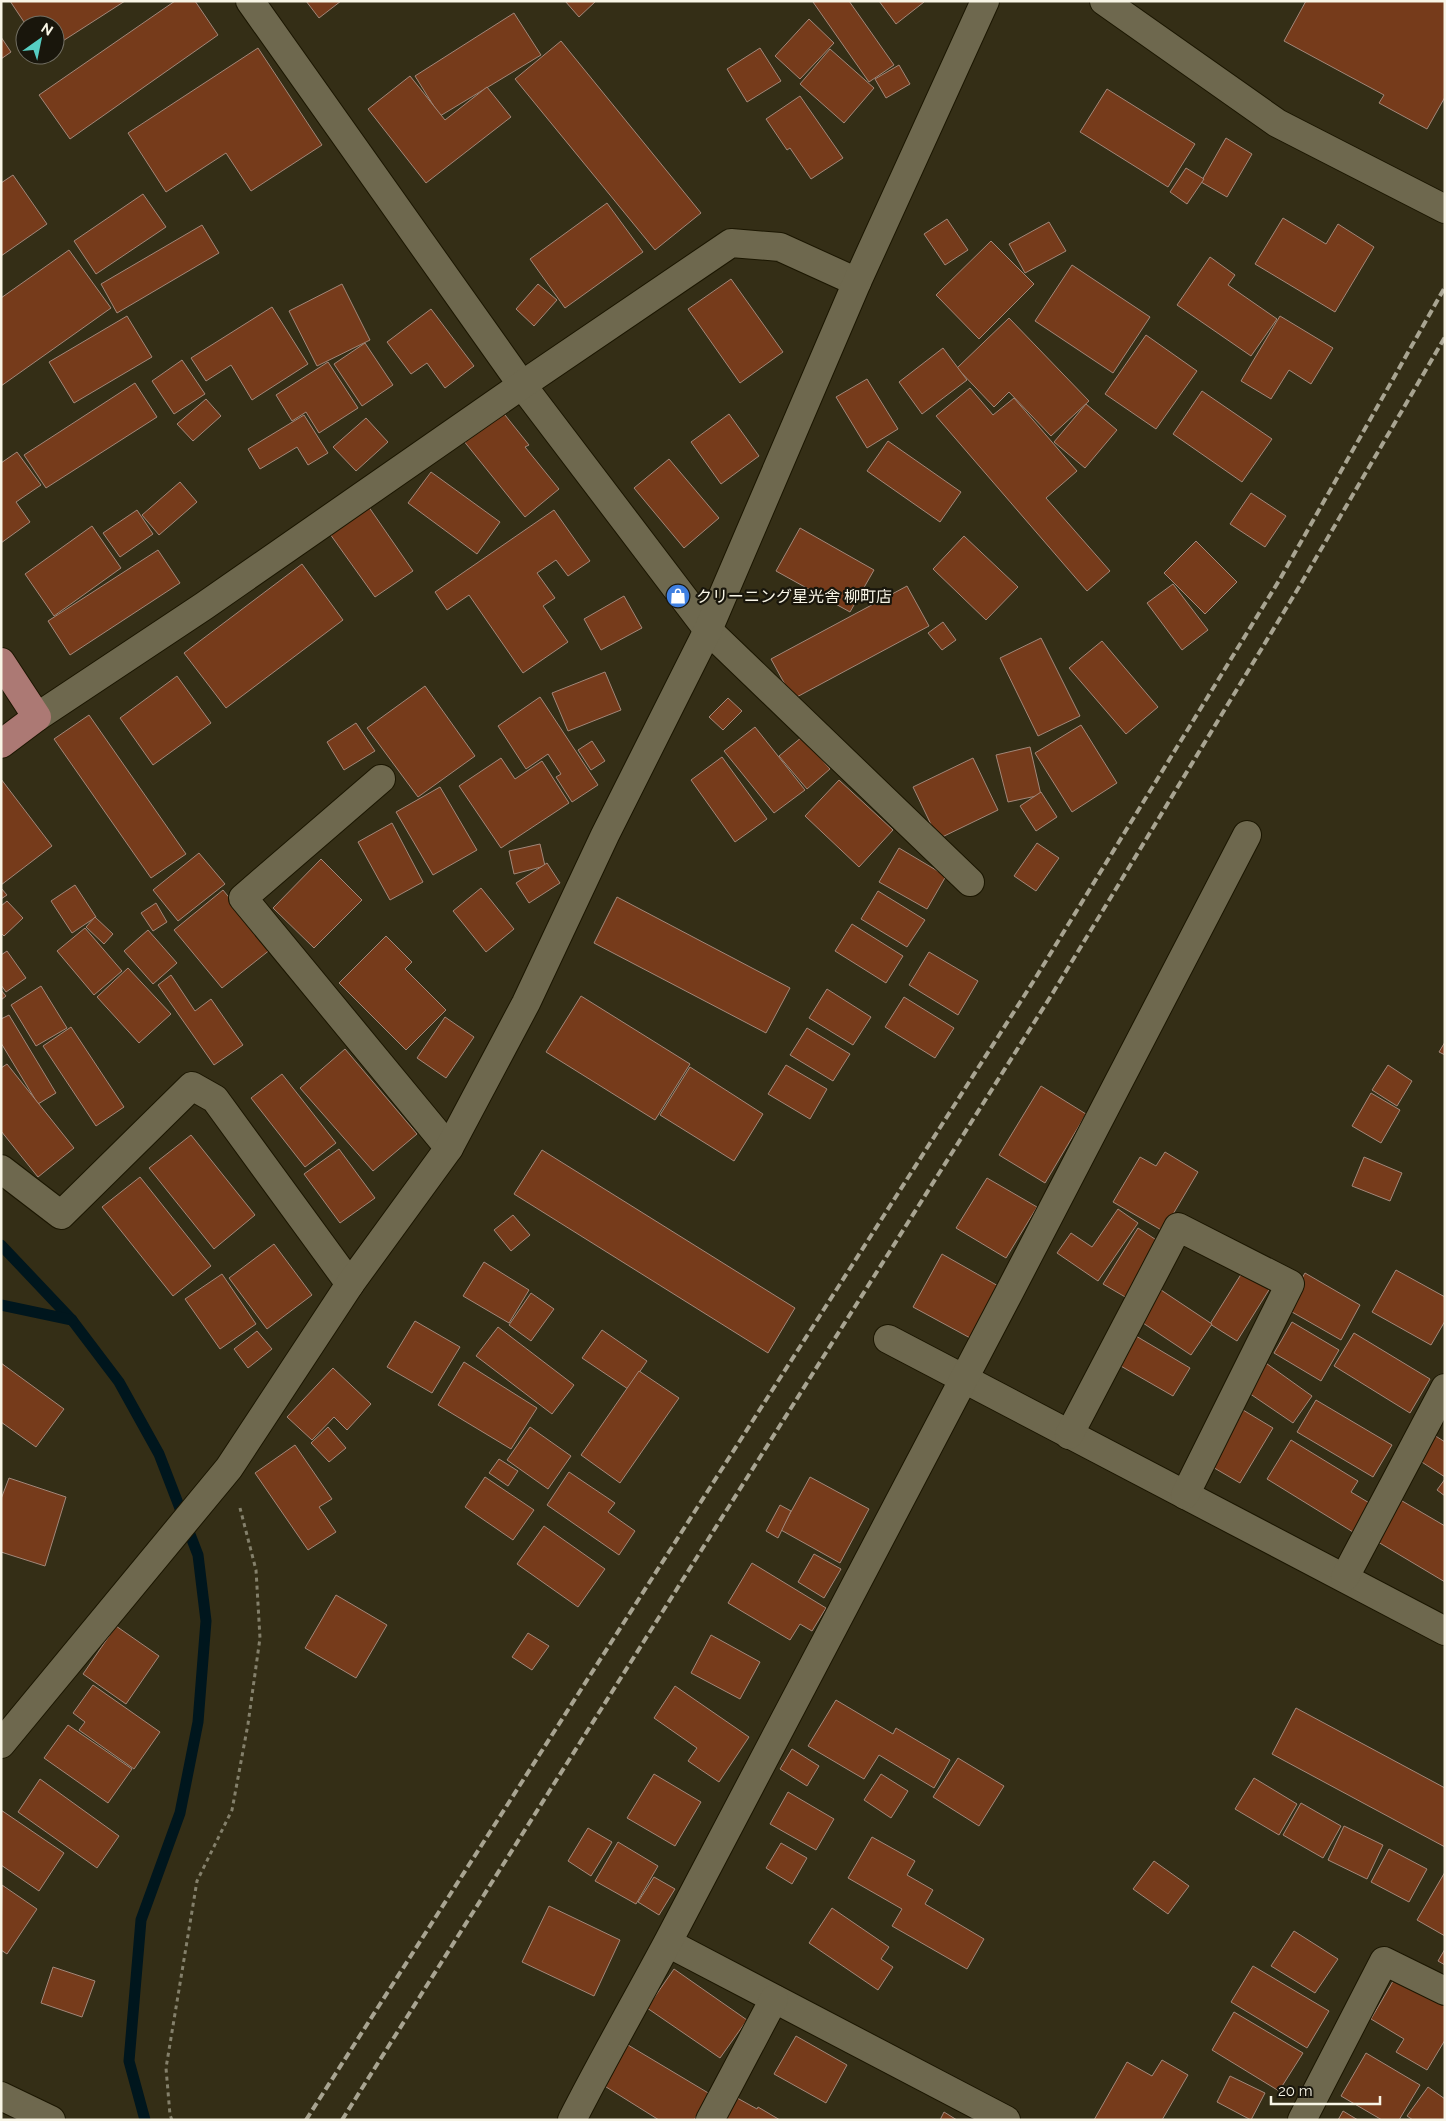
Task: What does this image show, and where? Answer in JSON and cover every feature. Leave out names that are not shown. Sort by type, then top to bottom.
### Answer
[{"type":"main road","points":[[1,662],[37,717],[1,744]]},
{"type":"street","points":[[250,1],[522,385],[708,630],[970,882]]},
{"type":"street","points":[[1,1744],[223,1474],[350,1284],[449,1148],[526,1003],[605,835],[708,630],[857,282],[985,1]]},
{"type":"street","points":[[1104,1],[1278,123],[1445,209]]},
{"type":"street","points":[[37,717],[204,606],[731,242],[780,247],[857,282]]},
{"type":"street","points":[[381,779],[243,898],[449,1148]]},
{"type":"street","points":[[572,2120],[668,1943],[884,1529],[965,1380],[1247,835]]},
{"type":"street","points":[[1,1169],[60,1215],[192,1086],[214,1099],[350,1284]]},
{"type":"street","points":[[1069,1435],[1178,1227],[1290,1284],[1185,1495]]},
{"type":"street","points":[[888,1339],[1445,1631]]},
{"type":"street","points":[[1345,1577],[1445,1388]]},
{"type":"street","points":[[668,1943],[1006,2120]]},
{"type":"street","points":[[1302,2120],[1384,1961],[1445,1991]]},
{"type":"street","points":[[710,2120],[774,1999]]},
{"type":"street","points":[[1,2096],[51,2120]]},
{"type":"path","points":[[172,2120],[166,2068],[197,1881],[232,1810],[248,1724],[260,1638],[256,1570],[223,1474]]},
{"type":"building","points":[[10,1],[125,1],[65,40],[65,15],[19,15]]},
{"type":"building","points":[[175,1],[195,1],[218,35],[70,139],[39,95]]},
{"type":"building","points":[[306,1],[341,1],[319,18]]},
{"type":"building","points":[[565,1],[596,1],[579,17]]},
{"type":"building","points":[[814,1],[849,1],[894,65],[869,82]]},
{"type":"building","points":[[879,1],[923,1],[924,2],[896,24]]},
{"type":"building","points":[[1306,1],[1445,1],[1445,97],[1427,129],[1379,103],[1384,95],[1284,41]]},
{"type":"building","points":[[514,13],[541,55],[440,116],[415,76]]},
{"type":"building","points":[[809,19],[834,43],[800,79],[775,56]]},
{"type":"building","points":[[1,37],[11,52],[1,59]]},
{"type":"building","points":[[561,41],[701,213],[655,250],[515,79]]},
{"type":"building","points":[[258,48],[322,145],[251,191],[226,153],[166,192],[128,133]]},
{"type":"building","points":[[760,48],[781,81],[747,102],[727,69]]},
{"type":"building","points":[[830,49],[874,88],[844,123],[800,84]]},
{"type":"building","points":[[899,65],[910,84],[886,98],[875,79]]},
{"type":"building","points":[[410,76],[445,120],[487,87],[511,117],[426,183],[368,109]]},
{"type":"building","points":[[1107,89],[1195,144],[1168,187],[1080,132]]},
{"type":"building","points":[[800,96],[843,158],[811,179],[790,148],[787,150],[766,119]]},
{"type":"building","points":[[1226,138],[1252,154],[1227,197],[1201,182]]},
{"type":"building","points":[[1186,168],[1204,179],[1187,204],[1170,192]]},
{"type":"building","points":[[13,175],[47,224],[1,256],[1,183]]},
{"type":"building","points":[[143,194],[166,227],[96,274],[74,241]]},
{"type":"building","points":[[607,203],[643,252],[565,308],[530,259]]},
{"type":"building","points":[[1283,218],[1326,244],[1338,224],[1374,247],[1335,312],[1255,264]]},
{"type":"building","points":[[947,219],[968,250],[945,265],[924,234]]},
{"type":"building","points":[[1049,222],[1066,251],[1025,273],[1009,244]]},
{"type":"building","points":[[202,225],[219,253],[117,313],[101,284]]},
{"type":"building","points":[[991,241],[1034,284],[979,339],[936,295]]},
{"type":"building","points":[[69,250],[111,308],[1,386],[1,298]]},
{"type":"building","points":[[1210,257],[1235,275],[1228,285],[1277,319],[1251,356],[1177,305]]},
{"type":"building","points":[[1072,265],[1150,317],[1113,373],[1035,321]]},
{"type":"building","points":[[731,279],[783,352],[740,383],[688,309]]},
{"type":"building","points":[[342,284],[370,340],[317,366],[289,311]]},
{"type":"building","points":[[538,284],[557,300],[534,326],[516,309]]},
{"type":"building","points":[[272,307],[308,364],[252,400],[231,365],[206,381],[191,358]]},
{"type":"building","points":[[431,309],[474,366],[445,388],[427,363],[411,374],[387,342]]},
{"type":"building","points":[[127,316],[152,357],[74,403],[49,362]]},
{"type":"building","points":[[1280,316],[1333,348],[1311,384],[1289,370],[1271,399],[1241,381]]},
{"type":"building","points":[[1009,318],[1089,401],[1051,436],[1009,392],[994,407],[957,368]]},
{"type":"building","points":[[1146,335],[1197,371],[1156,429],[1105,394]]},
{"type":"building","points":[[365,343],[393,385],[362,406],[334,364]]},
{"type":"building","points":[[943,348],[967,380],[922,414],[899,382]]},
{"type":"building","points":[[182,360],[205,394],[174,414],[152,381]]},
{"type":"building","points":[[328,362],[358,408],[319,433],[306,412],[292,421],[276,395]]},
{"type":"building","points":[[867,379],[898,429],[867,448],[836,397]]},
{"type":"building","points":[[135,383],[157,417],[46,488],[24,455]]},
{"type":"building","points":[[970,388],[993,415],[1014,398],[1077,471],[1046,498],[1110,571],[1087,591],[936,416]]},
{"type":"building","points":[[1202,391],[1272,439],[1242,482],[1173,434]]},
{"type":"building","points":[[206,399],[221,416],[193,441],[177,424]]},
{"type":"building","points":[[1086,404],[1117,430],[1085,468],[1054,442]]},
{"type":"building","points":[[501,410],[529,445],[525,447],[559,489],[525,517],[463,440]]},
{"type":"building","points":[[729,414],[759,456],[721,484],[691,442]]},
{"type":"building","points":[[304,415],[328,453],[308,465],[297,447],[260,469],[248,449]]},
{"type":"building","points":[[366,418],[388,442],[356,471],[333,447]]},
{"type":"building","points":[[888,441],[961,492],[940,522],[867,471]]},
{"type":"building","points":[[17,452],[41,485],[16,502],[30,522],[1,543],[1,463]]},
{"type":"building","points":[[669,459],[719,518],[684,548],[634,488]]},
{"type":"building","points":[[431,472],[500,522],[477,554],[408,503]]},
{"type":"building","points":[[180,482],[197,502],[159,535],[142,515]]},
{"type":"building","points":[[1251,493],[1286,516],[1265,547],[1230,524]]},
{"type":"building","points":[[364,500],[413,571],[375,597],[325,527]]},
{"type":"building","points":[[137,510],[153,534],[120,557],[103,533]]},
{"type":"building","points":[[554,510],[590,561],[568,576],[556,560],[537,573],[555,598],[543,606],[568,642],[523,673],[469,595],[447,610],[435,592]]},
{"type":"building","points":[[92,526],[121,568],[54,616],[25,574]]},
{"type":"building","points":[[800,528],[874,570],[850,612],[776,571]]},
{"type":"building","points":[[964,536],[1018,587],[986,620],[933,569]]},
{"type":"building","points":[[1196,541],[1237,582],[1205,614],[1164,573]]},
{"type":"building","points":[[158,550],[180,583],[70,655],[48,621]]},
{"type":"building","points":[[302,564],[343,620],[226,708],[184,653]]},
{"type":"building","points":[[1173,584],[1208,630],[1182,650],[1147,603]]},
{"type":"building","points":[[907,586],[929,626],[793,699],[771,659]]},
{"type":"building","points":[[624,596],[642,628],[601,650],[584,619]]},
{"type":"building","points":[[943,622],[956,640],[942,650],[928,633]]},
{"type":"building","points":[[1041,638],[1080,716],[1038,736],[1000,658]]},
{"type":"building","points":[[1102,641],[1158,707],[1126,734],[1069,668]]},
{"type":"building","points":[[605,672],[621,710],[568,731],[552,693]]},
{"type":"building","points":[[177,676],[211,723],[153,765],[120,718]]},
{"type":"building","points":[[425,686],[475,756],[418,797],[367,728]]},
{"type":"building","points":[[540,697],[598,785],[572,802],[556,777],[561,774],[548,754],[526,769],[498,726]]},
{"type":"building","points":[[728,698],[742,711],[723,730],[709,717]]},
{"type":"building","points":[[89,715],[186,854],[151,878],[54,739]]},
{"type":"building","points":[[356,723],[375,751],[344,770],[327,742]]},
{"type":"building","points":[[1081,725],[1117,783],[1072,812],[1035,753]]},
{"type":"building","points":[[755,727],[805,790],[774,813],[724,751]]},
{"type":"building","points":[[802,737],[830,769],[807,789],[779,756]]},
{"type":"building","points":[[592,741],[605,761],[591,770],[578,750]]},
{"type":"building","points":[[1030,747],[1041,795],[1008,802],[996,755]]},
{"type":"building","points":[[722,757],[767,819],[735,842],[691,780]]},
{"type":"building","points":[[501,758],[515,779],[542,761],[569,803],[501,848],[459,786]]},
{"type":"building","points":[[973,758],[998,810],[938,839],[913,787]]},
{"type":"building","points":[[1,779],[52,846],[1,885]]},
{"type":"building","points":[[839,780],[893,830],[859,867],[805,816]]},
{"type":"building","points":[[440,787],[477,850],[433,875],[396,812]]},
{"type":"building","points":[[1041,792],[1057,817],[1036,831],[1020,806]]},
{"type":"building","points":[[392,823],[423,882],[390,900],[358,842]]},
{"type":"building","points":[[1037,843],[1059,858],[1036,891],[1014,876]]},
{"type":"building","points":[[540,844],[545,866],[514,874],[509,851]]},
{"type":"building","points":[[899,848],[946,876],[927,909],[879,882]]},
{"type":"building","points":[[199,853],[225,884],[178,921],[153,890]]},
{"type":"building","points":[[321,859],[362,900],[314,948],[273,908]]},
{"type":"building","points":[[547,863],[560,883],[529,903],[516,883]]},
{"type":"building","points":[[75,885],[96,917],[72,933],[51,901]]},
{"type":"building","points":[[1,888],[7,895],[1,899]]},
{"type":"building","points":[[481,888],[514,929],[486,952],[453,911]]},
{"type":"building","points":[[223,890],[271,949],[222,988],[174,930]]},
{"type":"building","points":[[878,891],[925,920],[907,947],[861,919]]},
{"type":"building","points":[[617,897],[790,988],[766,1033],[594,943]]},
{"type":"building","points":[[7,901],[23,918],[4,936],[1,933],[1,906]]},
{"type":"building","points":[[156,903],[167,922],[153,931],[141,913]]},
{"type":"building","points":[[95,917],[113,934],[104,944],[86,927]]},
{"type":"building","points":[[852,924],[903,956],[886,983],[835,951]]},
{"type":"building","points":[[85,928],[122,971],[94,995],[57,951]]},
{"type":"building","points":[[148,930],[177,963],[153,984],[124,951]]},
{"type":"building","points":[[386,936],[412,962],[405,969],[446,1010],[406,1050],[339,983]]},
{"type":"building","points":[[7,951],[26,978],[6,992],[1,985],[1,955]]},
{"type":"building","points":[[929,952],[978,981],[958,1015],[909,985]]},
{"type":"building","points":[[128,968],[171,1014],[139,1043],[97,997]]},
{"type":"building","points":[[171,975],[195,1011],[211,999],[243,1045],[214,1065],[158,985]]},
{"type":"building","points":[[41,986],[67,1028],[36,1046],[11,1005]]},
{"type":"building","points":[[827,989],[871,1017],[853,1045],[809,1018]]},
{"type":"building","points":[[1,990],[6,996],[1,1000]]},
{"type":"building","points":[[581,996],[690,1064],[655,1120],[546,1052]]},
{"type":"building","points":[[904,997],[954,1028],[935,1058],[885,1027]]},
{"type":"building","points":[[9,1015],[56,1093],[38,1104],[1,1043],[1,1019]]},
{"type":"building","points":[[445,1017],[474,1037],[446,1078],[417,1058]]},
{"type":"building","points":[[71,1027],[124,1107],[96,1126],[43,1046]]},
{"type":"building","points":[[807,1028],[850,1054],[833,1081],[790,1055]]},
{"type":"building","points":[[1445,1042],[1445,1055],[1439,1052]]},
{"type":"building","points":[[345,1049],[417,1134],[373,1171],[300,1088]]},
{"type":"building","points":[[7,1064],[74,1148],[38,1177],[1,1131],[1,1068]]},
{"type":"building","points":[[786,1065],[827,1089],[810,1119],[768,1094]]},
{"type":"building","points":[[1388,1065],[1412,1081],[1397,1106],[1372,1090]]},
{"type":"building","points":[[690,1067],[763,1114],[734,1161],[660,1115]]},
{"type":"building","points":[[282,1074],[336,1143],[305,1167],[251,1098]]},
{"type":"building","points":[[1041,1086],[1086,1114],[1045,1183],[999,1155]]},
{"type":"building","points":[[1371,1093],[1400,1110],[1381,1143],[1352,1126]]},
{"type":"building","points":[[191,1135],[255,1215],[214,1249],[149,1168]]},
{"type":"building","points":[[339,1149],[375,1198],[340,1223],[304,1174]]},
{"type":"building","points":[[542,1150],[795,1308],[768,1353],[514,1194]]},
{"type":"building","points":[[1165,1152],[1198,1172],[1163,1231],[1113,1202],[1140,1157],[1156,1166]]},
{"type":"building","points":[[1364,1157],[1402,1173],[1390,1201],[1352,1186]]},
{"type":"building","points":[[140,1177],[211,1266],[173,1296],[102,1207]]},
{"type":"building","points":[[987,1178],[1037,1207],[1006,1258],[956,1228]]},
{"type":"building","points":[[1118,1209],[1138,1223],[1098,1281],[1057,1253],[1071,1233],[1092,1247]]},
{"type":"building","points":[[513,1215],[530,1235],[511,1251],[494,1230]]},
{"type":"building","points":[[1138,1228],[1161,1243],[1127,1298],[1103,1284]]},
{"type":"building","points":[[274,1244],[312,1295],[267,1329],[229,1278]]},
{"type":"building","points":[[942,1254],[1000,1287],[972,1339],[913,1307]]},
{"type":"building","points":[[484,1262],[529,1290],[509,1323],[463,1296]]},
{"type":"building","points":[[1245,1268],[1272,1285],[1237,1341],[1210,1324]]},
{"type":"building","points":[[1396,1270],[1445,1297],[1445,1321],[1431,1345],[1372,1312]]},
{"type":"building","points":[[1305,1273],[1360,1305],[1341,1340],[1285,1308]]},
{"type":"building","points":[[222,1274],[256,1324],[220,1349],[185,1299]]},
{"type":"building","points":[[1161,1290],[1212,1324],[1191,1355],[1140,1321]]},
{"type":"building","points":[[531,1293],[554,1309],[531,1341],[509,1325]]},
{"type":"building","points":[[415,1321],[460,1347],[432,1393],[387,1367]]},
{"type":"building","points":[[1292,1322],[1339,1350],[1321,1381],[1274,1353]]},
{"type":"building","points":[[498,1327],[574,1385],[552,1414],[476,1356]]},
{"type":"building","points":[[602,1330],[647,1361],[628,1389],[582,1358]]},
{"type":"building","points":[[257,1331],[272,1349],[248,1368],[234,1349]]},
{"type":"building","points":[[1354,1333],[1430,1379],[1410,1413],[1334,1366]]},
{"type":"building","points":[[1136,1336],[1190,1368],[1173,1396],[1119,1365]]},
{"type":"building","points":[[1263,1361],[1312,1396],[1293,1423],[1243,1389]]},
{"type":"building","points":[[464,1362],[537,1408],[511,1449],[438,1405]]},
{"type":"building","points":[[1,1363],[64,1409],[36,1447],[1,1422]]},
{"type":"building","points":[[333,1368],[371,1404],[347,1430],[334,1417],[312,1440],[287,1417]]},
{"type":"building","points":[[639,1371],[679,1398],[620,1483],[581,1455]]},
{"type":"building","points":[[1316,1400],[1392,1445],[1373,1477],[1297,1432]]},
{"type":"building","points":[[1238,1407],[1273,1428],[1240,1483],[1204,1462]]},
{"type":"building","points":[[328,1427],[346,1448],[329,1462],[311,1443]]},
{"type":"building","points":[[530,1427],[571,1456],[548,1489],[507,1460]]},
{"type":"building","points":[[1434,1435],[1445,1442],[1445,1477],[1417,1459]]},
{"type":"building","points":[[1291,1440],[1358,1481],[1351,1492],[1371,1504],[1353,1532],[1267,1479]]},
{"type":"building","points":[[295,1445],[332,1499],[319,1507],[336,1532],[308,1550],[255,1473]]},
{"type":"building","points":[[499,1459],[518,1471],[508,1486],[489,1473]]},
{"type":"building","points":[[569,1472],[615,1503],[608,1512],[635,1531],[619,1555],[547,1505]]},
{"type":"building","points":[[485,1477],[534,1510],[513,1540],[465,1507]]},
{"type":"building","points":[[810,1477],[869,1509],[840,1563],[781,1530]]},
{"type":"building","points":[[9,1478],[66,1497],[45,1566],[1,1552],[1,1499]]},
{"type":"building","points":[[1445,1479],[1445,1496],[1437,1490]]},
{"type":"building","points":[[1397,1498],[1445,1526],[1445,1582],[1373,1539]]},
{"type":"building","points":[[780,1505],[791,1511],[778,1538],[766,1531]]},
{"type":"building","points":[[544,1526],[605,1569],[578,1607],[517,1564]]},
{"type":"building","points":[[814,1554],[841,1569],[824,1598],[798,1582]]},
{"type":"building","points":[[752,1563],[826,1608],[812,1631],[800,1624],[790,1640],[728,1603]]},
{"type":"building","points":[[336,1595],[387,1625],[356,1678],[305,1648]]},
{"type":"building","points":[[116,1626],[159,1656],[126,1704],[83,1674]]},
{"type":"building","points":[[528,1633],[549,1646],[532,1670],[512,1657]]},
{"type":"building","points":[[711,1635],[760,1662],[740,1699],[691,1673]]},
{"type":"building","points":[[93,1685],[160,1732],[134,1769],[79,1730],[85,1722],[73,1713]]},
{"type":"building","points":[[675,1686],[749,1737],[719,1782],[688,1761],[697,1748],[654,1718]]},
{"type":"building","points":[[836,1700],[893,1734],[896,1728],[950,1760],[934,1788],[879,1755],[864,1779],[808,1746]]},
{"type":"building","points":[[1296,1708],[1445,1788],[1445,1847],[1272,1754]]},
{"type":"building","points":[[68,1725],[132,1769],[108,1803],[44,1758]]},
{"type":"building","points":[[792,1749],[819,1766],[807,1786],[780,1769]]},
{"type":"building","points":[[958,1758],[1004,1786],[979,1826],[933,1797]]},
{"type":"building","points":[[654,1774],[701,1802],[675,1846],[627,1818]]},
{"type":"building","points":[[881,1774],[908,1791],[891,1818],[864,1800]]},
{"type":"building","points":[[1254,1778],[1297,1804],[1279,1835],[1235,1809]]},
{"type":"building","points":[[40,1779],[119,1836],[97,1868],[18,1812]]},
{"type":"building","points":[[788,1792],[834,1819],[816,1850],[770,1824]]},
{"type":"building","points":[[1301,1803],[1341,1826],[1323,1858],[1283,1835]]},
{"type":"building","points":[[1,1810],[64,1853],[39,1891],[1,1865]]},
{"type":"building","points":[[1344,1826],[1383,1845],[1367,1879],[1328,1860]]},
{"type":"building","points":[[588,1828],[612,1842],[591,1876],[568,1861]]},
{"type":"building","points":[[872,1837],[915,1861],[907,1875],[933,1890],[925,1904],[984,1939],[967,1969],[892,1926],[902,1909],[848,1878]]},
{"type":"building","points":[[618,1842],[658,1866],[636,1904],[595,1881]]},
{"type":"building","points":[[781,1843],[807,1858],[792,1884],[766,1868]]},
{"type":"building","points":[[1389,1849],[1427,1869],[1409,1902],[1371,1882]]},
{"type":"building","points":[[1154,1861],[1189,1886],[1168,1914],[1133,1889]]},
{"type":"building","points":[[1445,1872],[1445,1936],[1417,1920]]},
{"type":"building","points":[[654,1877],[675,1889],[659,1915],[638,1902]]},
{"type":"building","points":[[2,1885],[37,1909],[7,1954],[1,1950]]},
{"type":"building","points":[[549,1906],[620,1940],[594,1996],[522,1962]]},
{"type":"building","points":[[832,1908],[889,1947],[881,1959],[893,1967],[878,1990],[809,1943]]},
{"type":"building","points":[[1294,1931],[1338,1959],[1315,1993],[1271,1966]]},
{"type":"building","points":[[1445,1949],[1445,1965],[1438,1961]]},
{"type":"building","points":[[1253,1966],[1329,2011],[1307,2048],[1231,2002]]},
{"type":"building","points":[[53,1967],[95,1981],[82,2017],[41,2003]]},
{"type":"building","points":[[674,1969],[747,2020],[720,2058],[647,2008]]},
{"type":"building","points":[[1396,1976],[1445,2005],[1445,2040],[1427,2070],[1396,2052],[1404,2039],[1371,2019]]},
{"type":"building","points":[[1234,2012],[1303,2053],[1279,2091],[1212,2050]]},
{"type":"building","points":[[796,2036],[847,2065],[826,2103],[774,2074]]},
{"type":"building","points":[[628,2045],[710,2094],[694,2120],[659,2120],[603,2085]]},
{"type":"building","points":[[1366,2053],[1420,2085],[1399,2120],[1382,2120],[1341,2096]]},
{"type":"building","points":[[1162,2060],[1188,2075],[1162,2120],[1094,2120],[1127,2062],[1152,2076]]},
{"type":"building","points":[[1230,2076],[1265,2093],[1251,2120],[1217,2102]]},
{"type":"building","points":[[1428,2087],[1445,2099],[1445,2120],[1413,2120],[1407,2116]]},
{"type":"building","points":[[730,2094],[757,2109],[758,2107],[780,2120],[715,2120]]},
{"type":"building","points":[[1343,2111],[1358,2120],[1338,2120]]},
{"type":"building","points":[[944,2112],[957,2120],[940,2120]]},
{"type":"waterway","points":[[1,1245],[72,1320],[119,1382],[159,1454],[198,1555],[206,1621],[198,1722],[180,1813],[141,1920],[129,2061],[145,2120]]},
{"type":"waterway","points":[[1,1305],[72,1320]]},
{"type":"railway","points":[[306,2120],[1033,982],[1280,579],[1445,287]]},
{"type":"railway","points":[[342,2120],[1054,991],[1299,587],[1445,337]]},
{"type":"place","name":"クリーニング星光舎 柳町店","points":[[678,596]]}]
